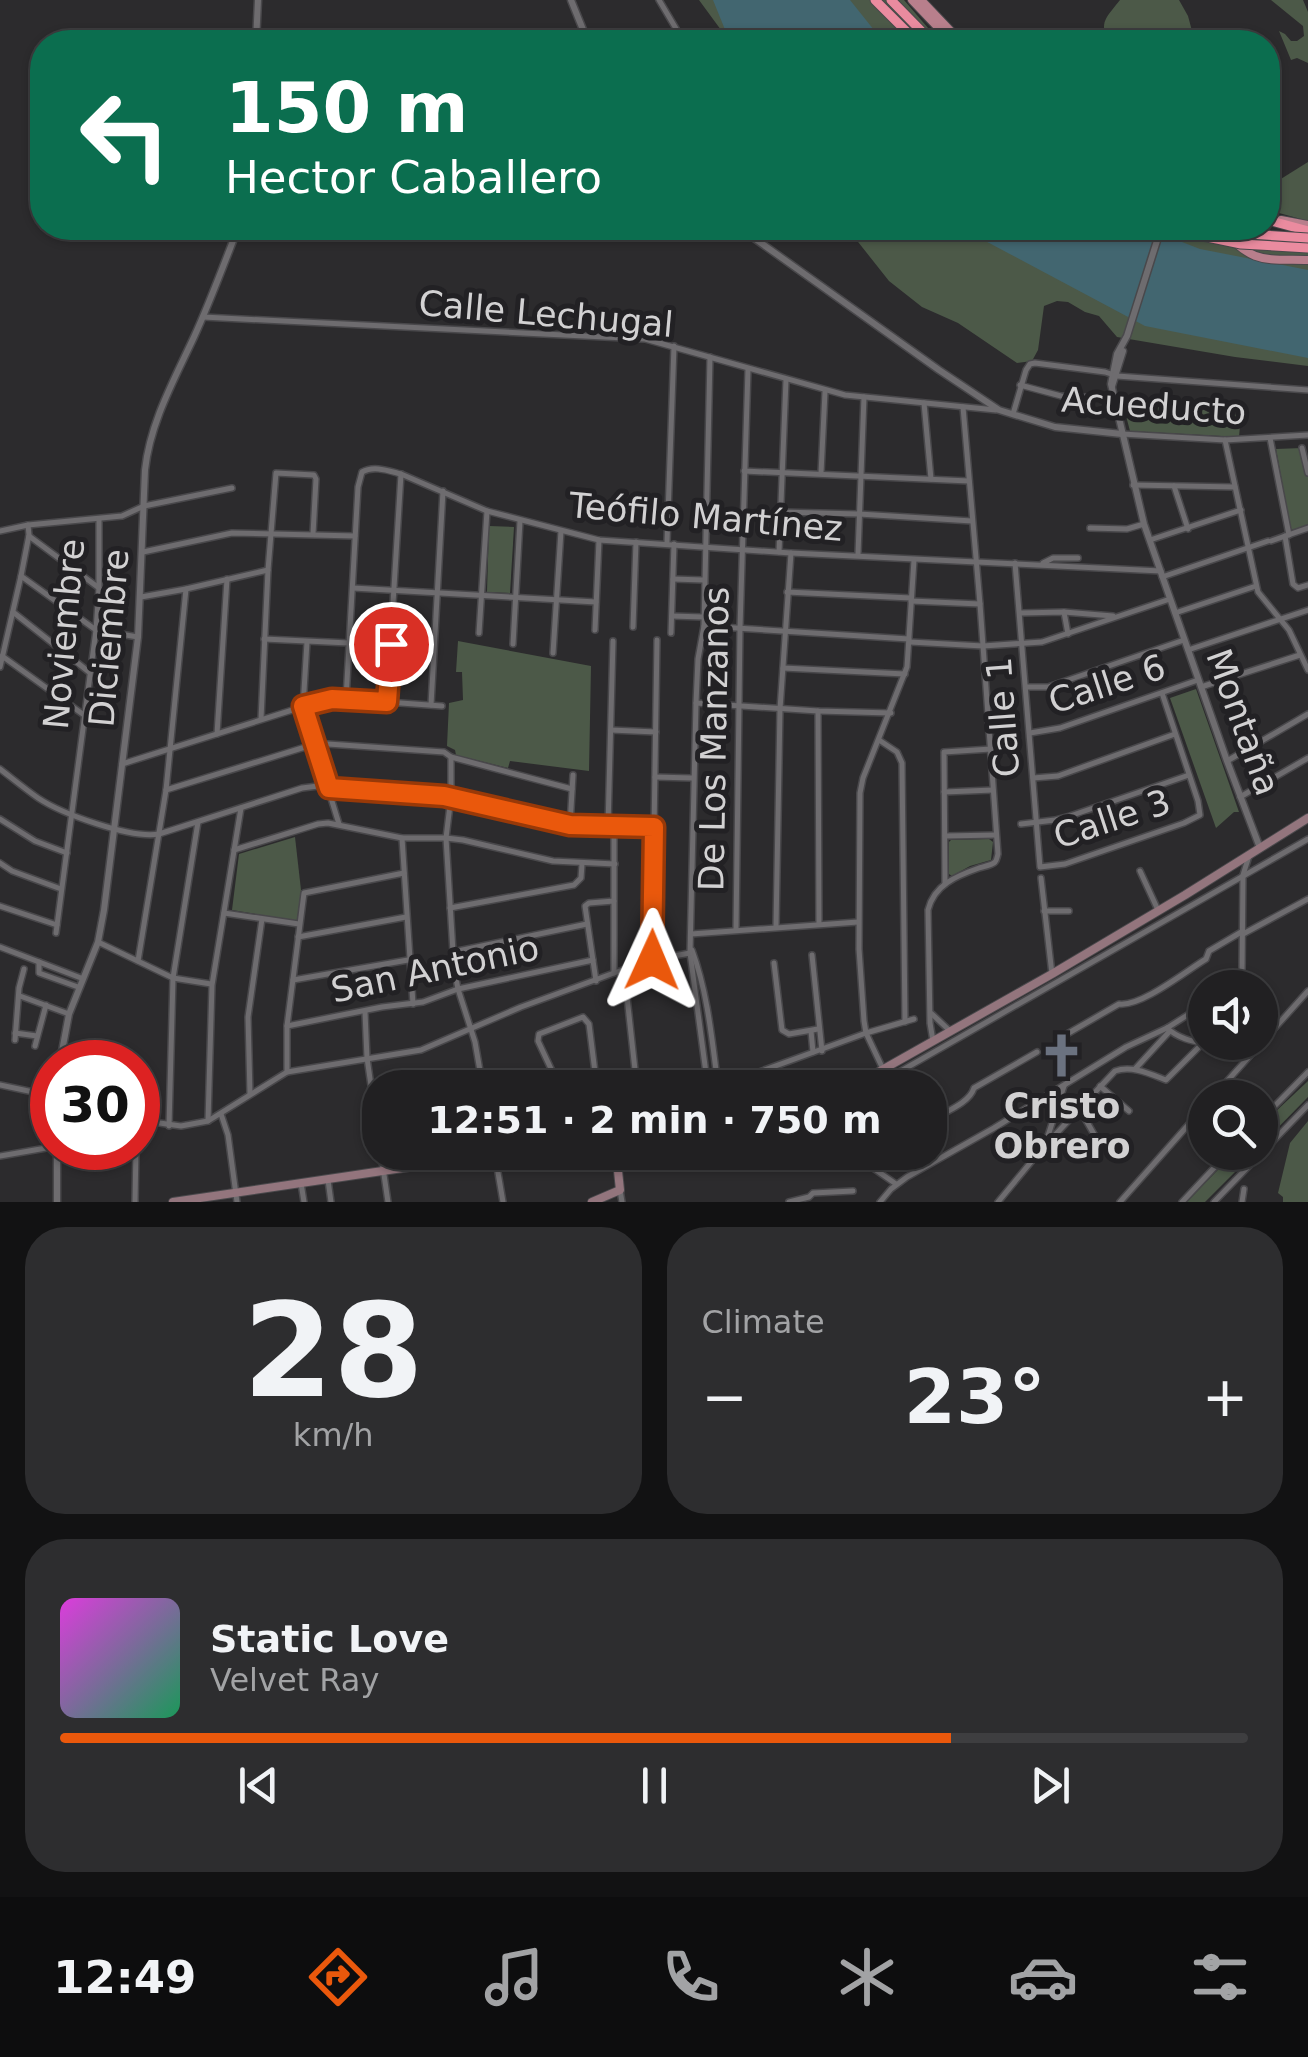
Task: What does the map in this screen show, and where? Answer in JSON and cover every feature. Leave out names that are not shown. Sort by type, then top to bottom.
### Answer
[{"type":"highway","points":[[875,0],[904,30]]},
{"type":"highway","points":[[891,0],[920,30]]},
{"type":"highway","points":[[1280,220],[1308,228]]},
{"type":"highway","points":[[1280,236],[1308,238]]},
{"type":"highway","points":[[1222,240],[1308,248]]},
{"type":"main road","points":[[912,0],[941,30]]},
{"type":"main road","points":[[921,0],[950,30]]},
{"type":"main road","points":[[1232,240],[1250,255],[1308,260]]},
{"type":"main road","points":[[1260,848],[1308,818]]},
{"type":"main road","name":"Montaña","points":[[883,1069],[950,1032],[964,1030],[1036,988],[1052,974],[1260,848]]},
{"type":"main road","points":[[173,1202],[237,1198],[389,1170]]},
{"type":"main road","points":[[592,1202],[620,1190],[618,1170]]},
{"type":"street","points":[[257,30],[258,0]]},
{"type":"street","points":[[571,0],[583,30]]},
{"type":"street","points":[[659,0],[677,30]]},
{"type":"street","name":"Diciembre","points":[[64,1040],[68,1014],[98,942],[138,636],[149,444],[233,240]]},
{"type":"street","name":"Acueducto","points":[[757,240],[999,410],[1055,427],[1135,436],[1225,440],[1308,434]]},
{"type":"street","name":"Montaña","points":[[1159,240],[1129,337],[1117,354],[1112,388],[1144,524],[1260,848]]},
{"type":"street","name":"Calle Lechugal","points":[[203,317],[626,338],[674,346],[825,390],[999,410]]},
{"type":"street","points":[[671,632],[674,346]]},
{"type":"street","points":[[710,357],[691,951],[708,1009],[713,1070]]},
{"type":"street","points":[[1013,414],[1028,366],[1035,363],[1114,375],[1308,390]]},
{"type":"street","name":"De Los Manzanos","points":[[736,930],[748,369]]},
{"type":"street","points":[[780,552],[786,379]]},
{"type":"street","points":[[1020,385],[1062,396],[1114,398]]},
{"type":"street","points":[[821,474],[825,390]]},
{"type":"street","points":[[858,555],[864,397]]},
{"type":"street","points":[[924,403],[931,479]]},
{"type":"street","points":[[932,1041],[928,910],[935,892],[945,884],[996,862],[998,854],[963,407]]},
{"type":"street","points":[[1270,438],[1293,584],[1298,588],[1308,585]]},
{"type":"street","points":[[1225,440],[1256,586],[1262,600],[1289,630],[1308,670]]},
{"type":"street","points":[[1302,448],[1308,473]]},
{"type":"street","points":[[346,699],[358,487],[362,472],[375,469],[402,474],[387,702]]},
{"type":"street","points":[[744,471],[969,481]]},
{"type":"street","points":[[261,720],[276,473],[314,475],[313,534]]},
{"type":"street","name":"Teófilo Martínez","points":[[402,474],[487,511],[599,540],[1040,565]]},
{"type":"street","points":[[1133,485],[1236,487]]},
{"type":"street","points":[[1174,486],[1188,529]]},
{"type":"street","points":[[0,531],[122,516],[144,506],[232,488]]},
{"type":"street","points":[[430,705],[443,491]]},
{"type":"street","points":[[1150,540],[1241,510]]},
{"type":"street","points":[[479,633],[487,511]]},
{"type":"street","points":[[781,512],[972,520]]},
{"type":"street","name":"Noviembre","points":[[56,933],[96,630],[99,519]]},
{"type":"street","points":[[513,644],[520,521]]},
{"type":"street","points":[[1090,528],[1127,529],[1144,524]]},
{"type":"street","points":[[0,667],[29,536],[28,525]]},
{"type":"street","points":[[1040,565],[1161,574],[1308,528]]},
{"type":"street","points":[[553,653],[561,531]]},
{"type":"street","points":[[143,552],[232,533],[355,536]]},
{"type":"street","points":[[29,536],[99,588]]},
{"type":"street","points":[[595,630],[599,540]]},
{"type":"street","points":[[633,627],[636,542]]},
{"type":"street","points":[[776,927],[780,709],[791,553]]},
{"type":"street","points":[[1040,565],[1052,558],[1078,558]]},
{"type":"street","points":[[883,1069],[866,1033],[859,922],[860,793],[905,674],[914,559]]},
{"type":"street","name":"Calle 1","points":[[1015,564],[1040,867]]},
{"type":"street","points":[[141,596],[268,570]]},
{"type":"street","points":[[21,576],[96,630],[138,636]]},
{"type":"street","points":[[217,734],[227,580]]},
{"type":"street","points":[[673,580],[703,580]]},
{"type":"street","points":[[1175,613],[1256,586]]},
{"type":"street","points":[[352,588],[596,602]]},
{"type":"street","points":[[138,961],[166,790],[186,589]]},
{"type":"street","points":[[787,592],[980,604]]},
{"type":"street","points":[[704,626],[983,646],[1022,644],[1042,642],[1170,599]]},
{"type":"street","points":[[1188,650],[1308,610]]},
{"type":"street","points":[[13,612],[90,672]]},
{"type":"street","points":[[1064,612],[1068,634]]},
{"type":"street","points":[[1021,613],[1116,616]]},
{"type":"street","points":[[672,616],[703,617]]},
{"type":"street","points":[[264,639],[349,644]]},
{"type":"street","points":[[652,960],[657,640]]},
{"type":"street","points":[[1026,687],[1048,687],[1184,640]]},
{"type":"street","points":[[613,641],[614,974]]},
{"type":"street","points":[[307,642],[303,706],[339,824]]},
{"type":"street","name":"Calle 6","points":[[1030,732],[1060,728],[1300,655]]},
{"type":"street","points":[[2,656],[84,715]]},
{"type":"street","points":[[783,668],[905,674]]},
{"type":"street","points":[[1021,824],[1070,816],[1189,776],[1162,694]]},
{"type":"street","points":[[122,764],[324,700],[442,706]]},
{"type":"street","points":[[696,703],[890,712]]},
{"type":"street","points":[[818,711],[819,924]]},
{"type":"street","points":[[1226,760],[1308,714]]},
{"type":"street","points":[[611,730],[656,732]]},
{"type":"street","points":[[1033,778],[1058,776],[1175,734]]},
{"type":"street","points":[[879,740],[896,752],[902,763],[905,1022]]},
{"type":"street","points":[[166,790],[314,744],[444,752],[572,789]]},
{"type":"street","points":[[945,884],[946,750],[991,749]]},
{"type":"street","points":[[451,757],[446,838],[453,952],[458,989],[479,1070]]},
{"type":"street","points":[[1240,797],[1308,758]]},
{"type":"street","points":[[0,769],[36,798],[113,829],[145,836],[302,788],[451,798],[570,825],[654,827]]},
{"type":"street","points":[[570,825],[573,775]]},
{"type":"street","name":"Calle 3","points":[[1040,867],[1064,864],[1199,817],[1200,808],[1189,776]]},
{"type":"street","points":[[655,777],[694,778]]},
{"type":"street","points":[[944,792],[993,790]]},
{"type":"street","points":[[208,1120],[212,984],[241,808]]},
{"type":"street","points":[[0,820],[34,841],[67,853]]},
{"type":"street","points":[[169,1126],[173,978],[198,822]]},
{"type":"street","points":[[234,850],[318,824],[339,824],[402,838],[446,838],[484,844],[544,860],[614,864]]},
{"type":"street","points":[[945,836],[996,835]]},
{"type":"street","points":[[402,838],[413,1004]]},
{"type":"street","name":"Montaña","points":[[1036,988],[1308,839]]},
{"type":"street","points":[[1241,970],[1242,875],[1250,856]]},
{"type":"street","points":[[0,864],[61,888]]},
{"type":"street","points":[[450,908],[574,885],[580,878],[582,864]]},
{"type":"street","points":[[1140,871],[1158,910]]},
{"type":"street","points":[[287,1072],[287,1026],[304,893],[404,873]]},
{"type":"street","points":[[1041,878],[1052,974]]},
{"type":"street","points":[[1060,1038],[1119,1004],[1128,1005],[1206,959],[1209,952],[1308,899]]},
{"type":"street","points":[[596,981],[586,904],[614,901]]},
{"type":"street","points":[[0,906],[57,924]]},
{"type":"street","points":[[1044,911],[1068,910]]},
{"type":"street","points":[[224,913],[299,924]]},
{"type":"street","points":[[298,937],[406,917]]},
{"type":"street","points":[[250,1094],[248,1017],[262,920]]},
{"type":"street","points":[[691,934],[859,922]]},
{"type":"street","points":[[453,952],[587,924]]},
{"type":"street","points":[[98,942],[173,978],[212,984]]},
{"type":"street","points":[[0,947],[82,978]]},
{"type":"street","points":[[160,1124],[180,1126],[208,1120],[287,1072],[427,1048],[521,1007],[652,960],[691,951]]},
{"type":"street","points":[[812,956],[814,1054]]},
{"type":"street","points":[[292,980],[408,960]]},
{"type":"street","name":"San Antonio","points":[[287,1026],[413,1004],[458,989],[593,960]]},
{"type":"street","points":[[39,962],[39,973],[78,987]]},
{"type":"street","points":[[774,963],[782,1030],[789,1034],[815,1030]]},
{"type":"street","points":[[24,969],[15,1036],[37,1036]]},
{"type":"street","points":[[626,988],[636,1070]]},
{"type":"street","points":[[1278,1025],[1308,991]]},
{"type":"street","points":[[20,996],[68,1014]]},
{"type":"street","points":[[36,1040],[46,1006]]},
{"type":"street","points":[[365,1010],[367,1058],[388,1202]]},
{"type":"street","points":[[930,1011],[950,1032]]},
{"type":"street","points":[[880,1202],[896,1184],[1126,1047],[1168,1030],[1188,1016]]},
{"type":"street","points":[[552,1070],[538,1041],[539,1034],[583,1017],[589,1024],[595,1070]]},
{"type":"street","points":[[766,1070],[914,1019]]},
{"type":"street","points":[[815,1030],[822,1051]]},
{"type":"street","name":"Montaña","points":[[900,1070],[964,1030]]},
{"type":"street","points":[[1168,1030],[1188,1037]]},
{"type":"street","points":[[1135,1070],[1168,1030]]},
{"type":"street","points":[[947,1111],[967,1100],[974,1088],[1037,1052]]},
{"type":"street","points":[[998,1202],[1049,1138],[1119,1069],[1166,1080],[1188,1058]]},
{"type":"street","points":[[1229,1080],[1247,1060]]},
{"type":"street","points":[[1278,1102],[1308,1072]]},
{"type":"street","points":[[1049,1138],[1065,1083]]},
{"type":"street","points":[[0,1085],[30,1091]]},
{"type":"street","points":[[1100,1086],[1130,1111]]},
{"type":"street","points":[[1278,1136],[1308,1106]]},
{"type":"street","points":[[1079,1108],[1099,1143]]},
{"type":"street","points":[[221,1114],[237,1198]]},
{"type":"street","points":[[1120,1202],[1188,1125]]},
{"type":"street","points":[[0,1156],[30,1152]]},
{"type":"street","points":[[55,1170],[57,1202]]},
{"type":"street","points":[[136,1170],[136,1202]]},
{"type":"street","points":[[498,1170],[504,1202]]},
{"type":"street","points":[[877,1170],[896,1184]]},
{"type":"street","points":[[1182,1202],[1212,1170]]},
{"type":"street","points":[[1214,1202],[1245,1170]]},
{"type":"street","points":[[328,1180],[330,1202]]},
{"type":"street","points":[[301,1184],[304,1202]]},
{"type":"street","points":[[1242,1202],[1244,1189]]},
{"type":"street","points":[[620,1190],[622,1202]]},
{"type":"street","points":[[790,1202],[853,1190]]},
{"type":"green space","points":[[699,0],[904,0],[930,30],[721,30]]},
{"type":"green space","points":[[1120,0],[1179,0],[1192,30],[1105,30],[1108,15]]},
{"type":"green space","points":[[1271,0],[1303,0],[1308,12],[1308,63],[1297,58],[1291,60],[1280,33],[1297,41],[1304,36],[1303,26]]},
{"type":"green space","points":[[1308,162],[1308,221],[1280,213],[1280,180]]},
{"type":"green space","points":[[1280,232],[1308,238],[1308,366],[1117,337],[1099,316],[1057,301],[1044,306],[1038,350],[1032,361],[1017,363],[958,323],[922,307],[889,281],[857,240],[1280,240]]},
{"type":"green space","points":[[1121,397],[1241,415],[1239,437],[1130,431]]},
{"type":"green space","points":[[1302,448],[1308,473],[1308,526],[1291,530],[1276,449]]},
{"type":"green space","points":[[489,526],[514,527],[510,593],[487,592]]},
{"type":"green space","points":[[458,641],[591,666],[589,771],[510,761],[508,768],[456,755],[447,746],[449,703],[463,700],[462,672],[456,672]]},
{"type":"green space","points":[[1196,689],[1239,812],[1216,828],[1170,698]]},
{"type":"green space","points":[[295,837],[301,890],[297,921],[232,910],[239,854]]},
{"type":"green space","points":[[951,840],[993,842],[991,860],[949,874]]},
{"type":"green space","points":[[1308,1081],[1308,1097],[1278,1128],[1278,1109]]},
{"type":"green space","points":[[1308,1121],[1308,1202],[1283,1202],[1278,1193],[1290,1143]]},
{"type":"green space","points":[[1218,1170],[1237,1170],[1205,1202],[1187,1202]]},
{"type":"water","points":[[713,0],[850,0],[874,30],[725,30]]},
{"type":"water","points":[[984,240],[1177,240],[1200,249],[1308,270],[1308,358],[1145,326]]},
{"type":"place","name":"Cristo Obrero","points":[[1062,1056]]},
{"type":"route","points":[[391,644],[387,702],[332,699],[303,706],[329,788],[444,796],[570,825],[654,827],[652,960]]}]
